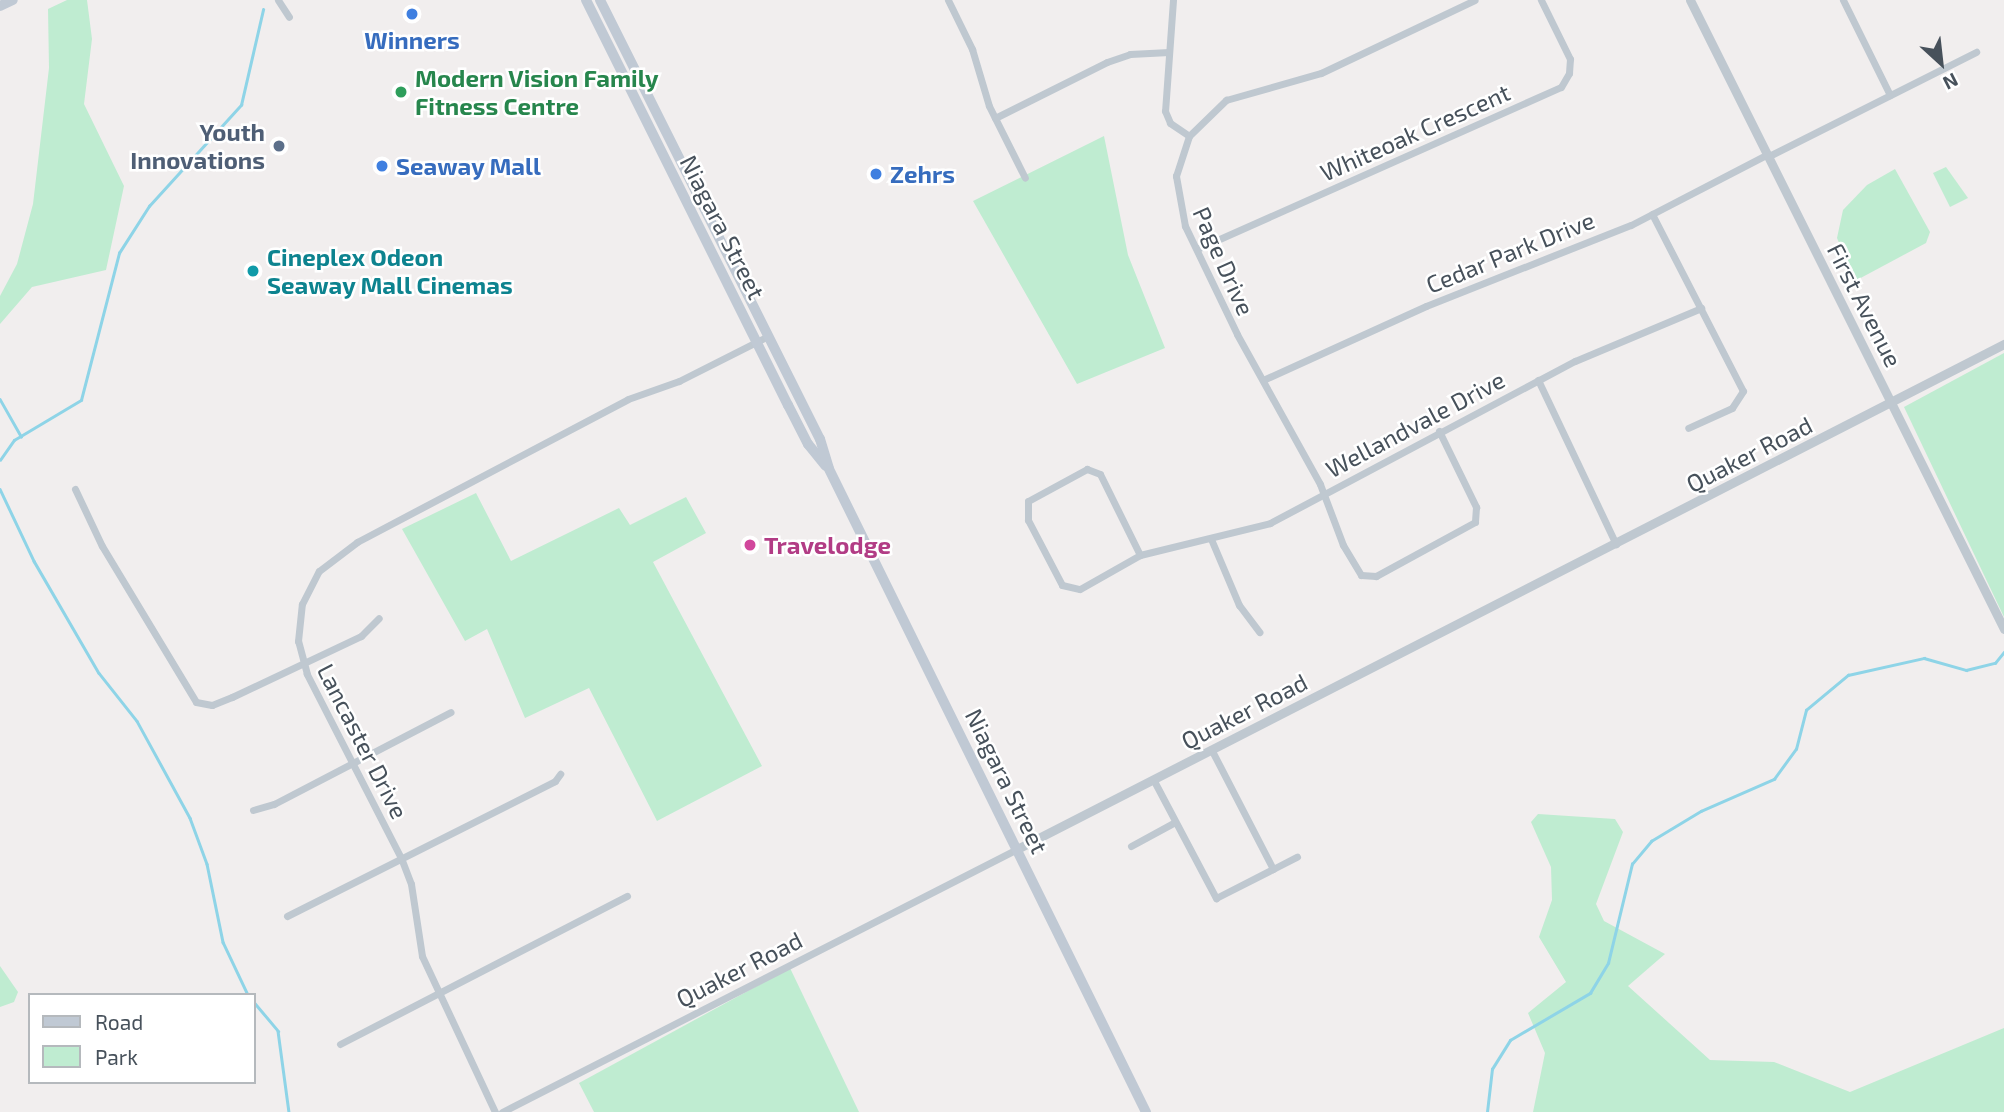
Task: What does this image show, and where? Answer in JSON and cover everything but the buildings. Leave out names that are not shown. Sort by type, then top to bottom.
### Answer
[{"type":"main road","points":[[0,6],[13,0]]},
{"type":"main road","name":"Niagara Street","points":[[586,0],[808,444],[829,469]]},
{"type":"main road","name":"Niagara Street","points":[[600,0],[820,439],[829,469],[1146,1112]]},
{"type":"street","points":[[278,0],[289,17]]},
{"type":"street","points":[[949,0],[972,49],[995,118],[1025,178]]},
{"type":"street","points":[[1173,0],[1164,111],[1170,123],[1189,136]]},
{"type":"street","name":"Page Drive","points":[[1438,431],[1476,507],[1475,522],[1459,534],[1376,576],[1364,576],[1348,558],[1324,495],[1197,250],[1182,218],[1176,192],[1179,162],[1189,136],[1210,112],[1233,96],[1321,74],[1475,0]]},
{"type":"street","name":"Whiteoak Crescent","points":[[1197,250],[1560,87],[1569,73],[1570,60],[1541,0]]},
{"type":"street","name":"First Avenue","points":[[1690,0],[2004,629]]},
{"type":"street","points":[[1843,0],[1890,95]]},
{"type":"street","points":[[995,118],[1122,56],[1169,52]]},
{"type":"street","name":"Cedar Park Drive","points":[[1263,380],[1426,306],[1652,214],[1976,52]]},
{"type":"street","points":[[1652,214],[1743,395],[1732,408],[1688,428]]},
{"type":"street","name":"Wellandvale Drive","points":[[1140,555],[1100,474],[1087,469],[1028,501],[1028,520],[1062,585],[1070,590],[1080,589],[1140,555],[1270,523],[1538,380],[1701,308]]},
{"type":"street","name":"Lancaster Drive","points":[[495,1112],[422,956],[411,884],[401,858],[303,663],[298,627],[311,583],[357,542],[628,399],[679,381],[768,336]]},
{"type":"street","name":"Quaker Road","points":[[502,1112],[2004,344]]},
{"type":"street","points":[[1538,380],[1616,544]]},
{"type":"street","points":[[75,489],[102,546],[196,702],[212,705],[361,636],[379,618]]},
{"type":"street","points":[[1211,539],[1239,605],[1259,632]]},
{"type":"street","points":[[253,810],[274,804],[451,712]]},
{"type":"street","points":[[1211,749],[1273,869]]},
{"type":"street","points":[[287,916],[555,781],[560,774]]},
{"type":"street","points":[[1153,779],[1216,898],[1297,857]]},
{"type":"street","points":[[1131,846],[1175,822]]},
{"type":"street","points":[[340,1044],[627,896]]},
{"type":"green space","points":[[67,0],[87,0],[92,39],[84,104],[124,186],[106,270],[32,287],[0,324],[0,296],[17,264],[33,204],[49,68],[48,9]]},
{"type":"green space","points":[[1104,136],[1128,255],[1165,348],[1077,384],[973,201]]},
{"type":"green space","points":[[1946,167],[1968,198],[1950,207],[1933,173]]},
{"type":"green space","points":[[1895,169],[1930,232],[1926,243],[1855,281],[1837,238],[1843,210],[1867,185]]},
{"type":"green space","points":[[2004,353],[2004,617],[1904,407]]},
{"type":"green space","points":[[476,493],[511,561],[619,508],[630,525],[686,497],[706,533],[653,562],[762,766],[657,821],[589,688],[525,718],[487,629],[465,641],[402,529]]},
{"type":"green space","points":[[1538,814],[1615,819],[1623,832],[1596,904],[1604,921],[1665,954],[1628,986],[1710,1060],[1774,1062],[1850,1092],[2004,1028],[2004,1112],[1533,1112],[1545,1053],[1528,1013],[1566,982],[1539,937],[1552,900],[1551,867],[1531,822]]},
{"type":"green space","points":[[0,966],[18,992],[14,1002],[0,1007]]},
{"type":"green space","points":[[790,968],[859,1112],[594,1112],[579,1083]]},
{"type":"waterway","points":[[0,460],[14,440],[81,400],[119,253],[149,206],[241,105],[263,10]]},
{"type":"waterway","points":[[0,399],[21,436]]},
{"type":"waterway","points":[[0,489],[34,561],[99,673],[137,721],[190,818],[207,864],[223,942],[247,993]]},
{"type":"waterway","points":[[1487,1112],[1492,1069],[1510,1040],[1590,993],[1608,963],[1632,864],[1651,841],[1701,811],[1774,779],[1796,749],[1806,710],[1848,675],[1924,658],[1966,670],[1995,663],[2004,652]]},
{"type":"waterway","points":[[256,1004],[278,1031],[289,1112]]},
{"type":"place","name":"Winners","points":[[412,14]]},
{"type":"place","name":"Modern Vision Family Fitness Centre","points":[[401,92]]},
{"type":"place","name":"Youth Innovations","points":[[279,146]]},
{"type":"place","name":"Seaway Mall","points":[[382,166]]},
{"type":"place","name":"Zehrs","points":[[876,174]]},
{"type":"place","name":"Cineplex Odeon Seaway Mall Cinemas","points":[[253,271]]},
{"type":"place","name":"Travelodge","points":[[750,545]]}]
